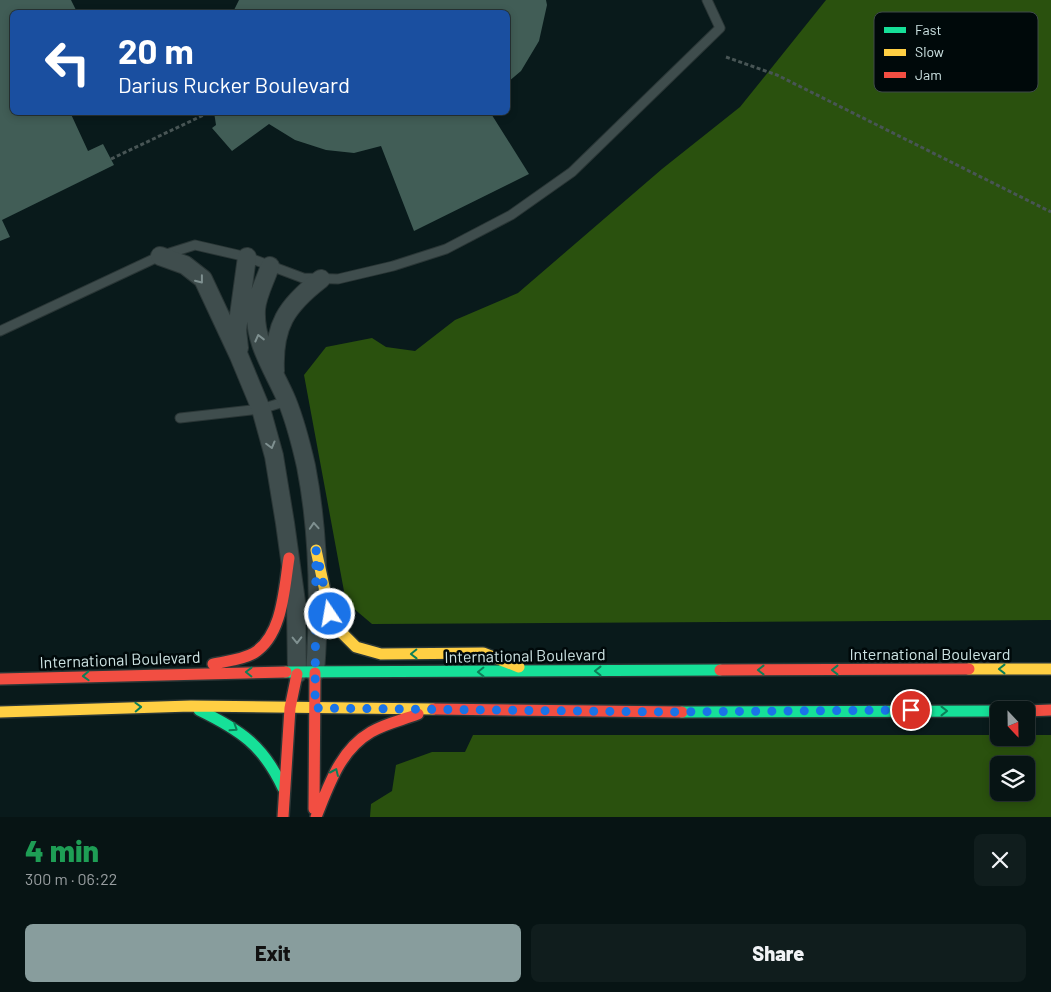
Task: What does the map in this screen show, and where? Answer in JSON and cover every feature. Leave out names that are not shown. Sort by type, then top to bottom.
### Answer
[{"type":"main road","points":[[316,550],[330,614],[339,630],[356,647],[381,654],[483,653],[530,672]]},
{"type":"main road","points":[[178,673],[240,658],[254,652],[266,640],[276,620],[289,558]]},
{"type":"main road","name":"International Boulevard","points":[[0,679],[178,673],[315,674],[1051,669]]},
{"type":"main road","points":[[283,817],[283,789],[290,708],[297,674]]},
{"type":"main road","points":[[315,674],[315,817]]},
{"type":"main road","points":[[191,706],[227,723],[249,738],[268,756],[283,789]]},
{"type":"main road","points":[[0,712],[191,706],[812,711],[990,710]]},
{"type":"main road","points":[[315,817],[337,766],[354,743],[372,731],[431,709]]},
{"type":"main road","points":[[1035,710],[1051,710]]},
{"type":"street","points":[[160,256],[185,265],[203,279],[240,356],[261,409],[274,456],[296,602],[297,674]]},
{"type":"street","points":[[240,356],[237,330],[247,257]]},
{"type":"street","points":[[270,266],[256,307],[257,332],[263,353],[287,401],[306,465],[313,508],[316,550],[315,674]]},
{"type":"street","points":[[275,376],[274,351],[280,325],[297,297],[321,279]]},
{"type":"lane","points":[[0,331],[160,256],[194,245],[247,257],[303,278],[321,279],[338,279],[393,266],[446,249],[511,215],[572,172],[720,28],[707,0]]},
{"type":"lane","points":[[180,418],[261,409],[287,401]]},
{"type":"path","points":[[726,57],[777,75],[1051,212]]},
{"type":"path","points":[[111,159],[204,115]]},
{"type":"green space","points":[[826,0],[1051,0],[1051,620],[372,624],[346,602],[304,375],[326,347],[372,338],[386,347],[415,351],[455,320],[518,293],[662,169],[740,107]]},
{"type":"green space","points":[[473,735],[990,735],[990,746],[1035,746],[1035,735],[1051,735],[1051,817],[370,817],[371,804],[392,791],[396,765],[432,752],[465,752]]},
{"type":"building","points":[[0,0],[71,0],[76,10],[10,10],[10,115],[71,115],[88,151],[103,144],[114,165],[2,220],[10,237],[0,241]]},
{"type":"building","points":[[239,0],[546,0],[547,5],[539,41],[521,71],[510,80],[510,10],[234,10]]},
{"type":"building","points":[[214,115],[492,115],[529,174],[414,231],[381,146],[354,153],[326,150],[295,140],[269,124],[232,151],[212,128],[216,125]]},
{"type":"traffic: fast","points":[[286,672],[720,670]]},
{"type":"traffic: fast","points":[[199,710],[227,725],[249,740],[267,760],[283,788]]},
{"type":"traffic: fast","points":[[682,712],[990,711]]},
{"type":"traffic: slow","points":[[316,550],[330,614],[339,630],[356,647],[381,654],[483,653],[519,667]]},
{"type":"traffic: slow","points":[[969,669],[1051,669]]},
{"type":"traffic: slow","points":[[0,712],[191,706],[433,709]]},
{"type":"traffic: jam","points":[[213,664],[239,659],[254,653],[264,645],[271,635],[280,610],[289,558]]},
{"type":"traffic: jam","points":[[720,670],[969,669]]},
{"type":"traffic: jam","points":[[0,679],[286,672]]},
{"type":"traffic: jam","points":[[314,809],[315,673]]},
{"type":"traffic: jam","points":[[283,817],[290,708],[297,674]]},
{"type":"traffic: jam","points":[[433,709],[682,712]]},
{"type":"traffic: jam","points":[[1035,711],[1051,710]]},
{"type":"traffic: jam","points":[[316,817],[337,769],[351,748],[371,732],[418,714]]},
{"type":"route","points":[[330,614],[316,550],[317,648],[315,708],[664,712],[911,710]]}]
